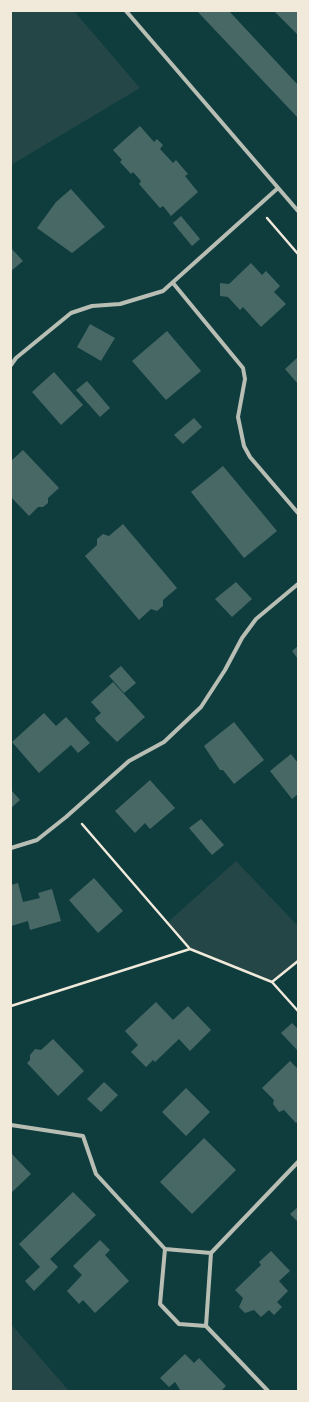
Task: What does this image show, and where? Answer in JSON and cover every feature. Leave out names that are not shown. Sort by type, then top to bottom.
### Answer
[{"type":"street","points":[[126,11],[298,211]]},
{"type":"street","points":[[11,365],[16,358],[71,313],[92,306],[120,304],[163,291],[278,188]]},
{"type":"street","points":[[173,283],[243,368],[245,379],[238,417],[244,446],[250,457],[298,513]]},
{"type":"street","points":[[11,848],[37,840],[129,761],[164,742],[201,707],[225,670],[242,638],[256,619],[298,584]]},
{"type":"street","points":[[11,1125],[83,1136],[96,1174],[165,1249],[211,1253]]},
{"type":"street","points":[[206,1326],[211,1253],[298,1162]]},
{"type":"street","points":[[165,1249],[160,1304],[179,1324],[206,1326],[268,1391]]},
{"type":"path","points":[[257,207],[298,254]]},
{"type":"path","points":[[71,812],[190,949],[272,982],[298,1011]]},
{"type":"path","points":[[11,1006],[190,949]]},
{"type":"path","points":[[272,982],[298,961]]},
{"type":"shaded area","points":[[11,11],[74,11],[140,88],[11,165]]},
{"type":"shaded area","points":[[236,861],[298,926],[298,961],[272,982],[190,949],[167,923]]},
{"type":"shaded area","points":[[11,1324],[69,1391],[11,1391]]},
{"type":"building","points":[[197,11],[229,11],[298,85],[298,118]]},
{"type":"building","points":[[274,11],[298,11],[298,35]]},
{"type":"building","points":[[140,126],[154,142],[157,139],[163,145],[160,149],[173,163],[176,160],[188,174],[185,176],[198,192],[171,216],[163,206],[160,208],[139,184],[141,181],[133,172],[131,174],[120,162],[122,160],[113,150]]},
{"type":"building","points":[[71,189],[105,227],[72,253],[37,228],[56,202]]},
{"type":"building","points":[[181,216],[200,239],[192,246],[173,223]]},
{"type":"building","points":[[11,248],[23,261],[11,271]]},
{"type":"building","points":[[251,263],[262,275],[266,271],[280,286],[274,292],[286,304],[261,327],[243,307],[240,310],[228,297],[220,296],[220,283],[229,284]]},
{"type":"building","points":[[90,324],[115,338],[101,361],[77,347]]},
{"type":"building","points":[[167,331],[201,371],[166,400],[132,361]]},
{"type":"building","points":[[298,357],[298,384],[285,369]]},
{"type":"building","points":[[54,372],[83,405],[61,425],[32,392]]},
{"type":"building","points":[[87,381],[110,408],[100,417],[76,390]]},
{"type":"building","points":[[194,418],[202,427],[183,444],[174,435]]},
{"type":"building","points":[[23,450],[59,488],[48,498],[48,503],[43,507],[38,507],[29,516],[11,497],[11,461]]},
{"type":"building","points":[[223,466],[277,531],[244,558],[191,492]]},
{"type":"building","points":[[123,524],[177,588],[163,600],[163,606],[157,611],[151,609],[139,620],[85,556],[97,545],[97,539],[103,534],[109,536]]},
{"type":"building","points":[[236,582],[252,599],[232,617],[215,599]]},
{"type":"building","points":[[298,646],[298,659],[292,651]]},
{"type":"building","points":[[121,666],[136,683],[124,693],[109,676]]},
{"type":"building","points":[[113,682],[145,717],[117,742],[96,721],[95,718],[101,713],[91,702]]},
{"type":"building","points":[[44,713],[56,726],[66,717],[90,743],[78,753],[71,745],[39,773],[12,742]]},
{"type":"building","points":[[234,722],[264,760],[234,784],[223,770],[220,770],[204,746]]},
{"type":"building","points":[[291,754],[298,763],[298,794],[292,799],[270,771]]},
{"type":"building","points":[[150,780],[175,808],[150,829],[145,823],[135,833],[115,811]]},
{"type":"building","points":[[11,790],[20,800],[11,808]]},
{"type":"building","points":[[201,819],[224,845],[212,855],[189,828]]},
{"type":"building","points":[[94,878],[123,911],[98,933],[69,900]]},
{"type":"building","points":[[18,883],[23,902],[40,898],[38,893],[52,889],[61,921],[30,930],[28,921],[11,926],[11,885]]},
{"type":"building","points":[[156,1002],[173,1020],[188,1006],[211,1030],[190,1051],[179,1039],[155,1062],[153,1060],[146,1067],[131,1052],[138,1045],[125,1031]]},
{"type":"building","points":[[292,1023],[298,1029],[298,1051],[281,1033]]},
{"type":"building","points":[[53,1039],[84,1071],[58,1096],[27,1063],[30,1060],[30,1055],[35,1049],[41,1050]]},
{"type":"building","points":[[290,1061],[298,1069],[298,1121],[296,1123],[284,1110],[279,1112],[273,1104],[274,1100],[262,1088]]},
{"type":"building","points":[[104,1082],[118,1095],[101,1112],[87,1099]]},
{"type":"building","points":[[186,1088],[210,1112],[186,1136],[162,1112]]},
{"type":"building","points":[[204,1138],[236,1170],[192,1214],[160,1182]]},
{"type":"building","points":[[11,1153],[31,1174],[11,1193]]},
{"type":"building","points":[[73,1192],[96,1215],[50,1259],[58,1267],[34,1291],[25,1281],[40,1267],[19,1244]]},
{"type":"building","points":[[298,1207],[298,1222],[290,1214]]},
{"type":"building","points":[[100,1240],[110,1250],[105,1255],[129,1281],[95,1313],[83,1300],[79,1304],[67,1291],[82,1275],[73,1266]]},
{"type":"building","points":[[271,1251],[290,1271],[279,1281],[288,1291],[277,1302],[282,1307],[274,1315],[269,1310],[261,1317],[254,1310],[245,1313],[239,1307],[243,1298],[235,1290],[261,1265],[259,1262]]},
{"type":"building","points":[[185,1354],[194,1363],[199,1358],[226,1386],[221,1391],[181,1391],[175,1382],[169,1387],[160,1378]]}]
